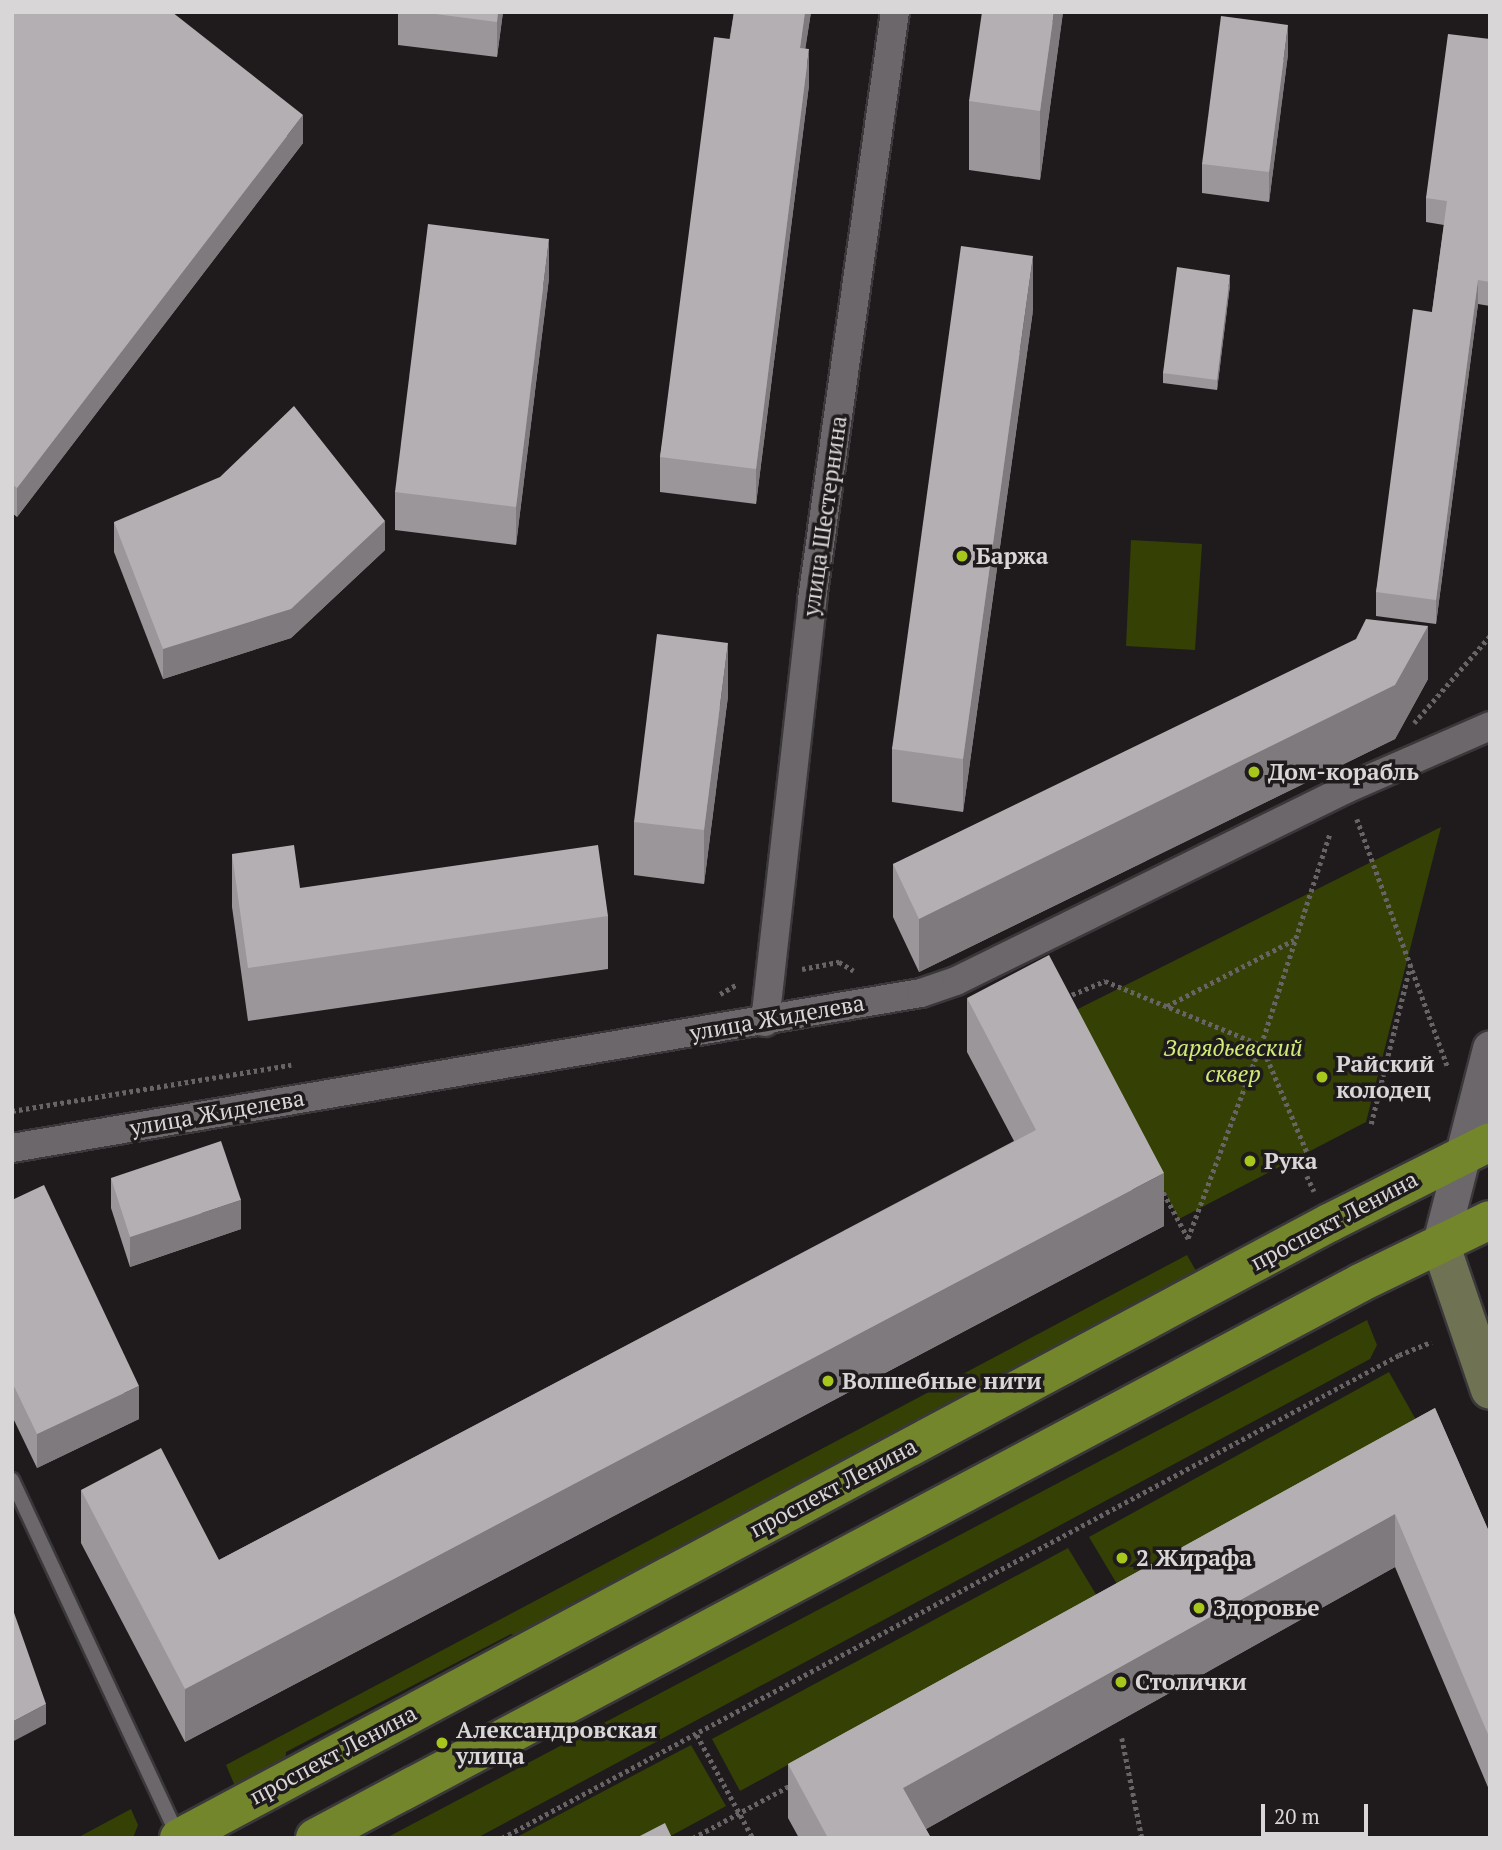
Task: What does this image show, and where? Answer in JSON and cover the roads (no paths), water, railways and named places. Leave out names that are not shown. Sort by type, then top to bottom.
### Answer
[{"type":"highway","name":"проспект Ленина","points":[[179,1838],[1477,1148]]},
{"type":"highway","points":[[315,1838],[1490,1220]]},
{"type":"main road","points":[[1440,1244],[1490,1390]]},
{"type":"street","name":"улица Шестернина","points":[[765,1022],[812,600],[895,12]]},
{"type":"street","name":"улица Жиделева","points":[[12,1148],[765,1022],[921,993],[956,981],[1346,789],[1490,726]]},
{"type":"street","points":[[1440,1244],[1477,1148],[1490,1048]]},
{"type":"lane","points":[[12,1480],[179,1838]]},
{"type":"place","name":"Баржа","points":[[962,556]]},
{"type":"place","name":"Дом-корабль","points":[[1254,772]]},
{"type":"place","name":"Райский колодец","points":[[1322,1077]]},
{"type":"place","name":"Рука","points":[[1250,1161]]},
{"type":"place","name":"Волшебные нити","points":[[828,1381]]},
{"type":"place","name":"2 Жирафа","points":[[1122,1558]]},
{"type":"place","name":"Здоровье","points":[[1199,1608]]},
{"type":"place","name":"Столички","points":[[1121,1682]]},
{"type":"place","name":"Александровская улица","points":[[442,1743]]},
{"type":"park label","name":"Зарядьевский сквер","points":[[1233,1061]]}]
